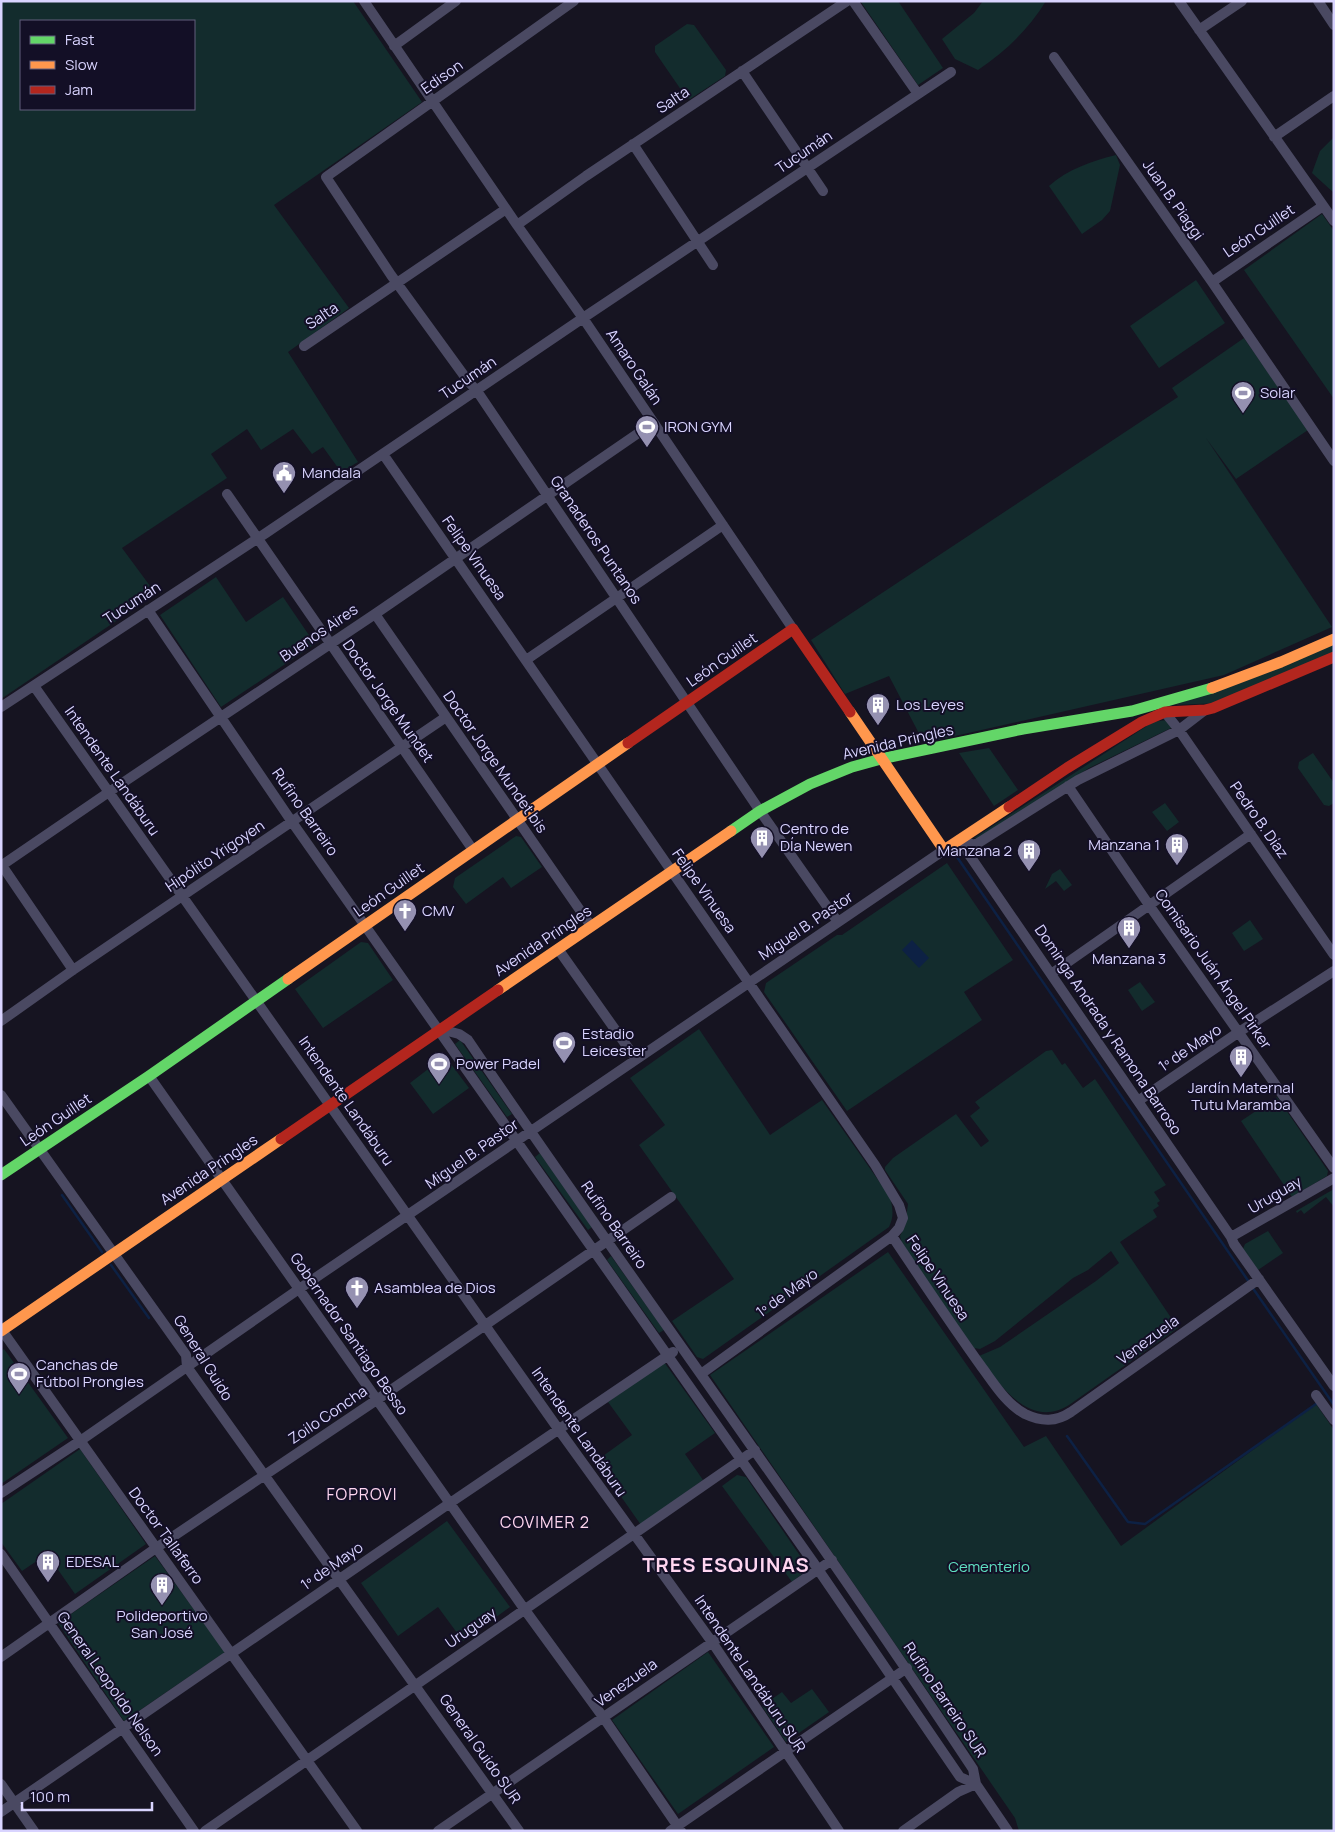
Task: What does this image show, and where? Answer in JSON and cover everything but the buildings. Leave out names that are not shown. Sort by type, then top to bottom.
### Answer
[{"type":"main road","name":"León Guillet","points":[[1,1175],[149,1076],[793,630]]},
{"type":"main road","name":"Amaro Galán","points":[[793,630],[944,850]]},
{"type":"main road","points":[[1162,708],[1281,662],[1334,639]]},
{"type":"main road","points":[[1162,708],[1205,710],[1226,703],[1334,657]]},
{"type":"main road","name":"Avenida Pringles","points":[[2,1330],[760,810],[829,775],[881,759],[1023,729],[1132,711],[1162,708]]},
{"type":"main road","name":"Miguel B. Pastor","points":[[944,850],[1090,753],[1162,708]]},
{"type":"street","name":"Amaro Galán","points":[[364,1],[516,225],[583,318],[793,630]]},
{"type":"street","points":[[394,46],[456,1]]},
{"type":"street","name":"Edison","points":[[326,177],[574,1]]},
{"type":"street","name":"Salta","points":[[516,225],[633,144],[847,1]]},
{"type":"street","points":[[852,1],[918,94]]},
{"type":"street","points":[[1179,1],[1334,220]]},
{"type":"street","points":[[1199,30],[1242,1]]},
{"type":"street","points":[[1318,1],[1334,25]]},
{"type":"street","name":"Juan B. Piaggi","points":[[1054,57],[1212,282],[1334,461]]},
{"type":"street","points":[[742,71],[823,191]]},
{"type":"street","name":"Tucumán","points":[[1,707],[383,454],[951,72]]},
{"type":"street","points":[[1274,137],[1334,96]]},
{"type":"street","points":[[633,144],[713,265]]},
{"type":"street","name":"Granaderos Puntanos","points":[[326,177],[397,283],[468,382],[477,391],[760,810],[838,922]]},
{"type":"street","name":"León Guillet","points":[[1212,282],[1323,206]]},
{"type":"street","name":"Salta","points":[[304,346],[506,209]]},
{"type":"street","name":"Buenos Aires","points":[[2,865],[375,614],[653,423]]},
{"type":"street","name":"Felipe Vinuesa","points":[[383,454],[875,1165],[899,1205],[903,1218],[899,1228],[892,1236],[970,1350],[1001,1392],[1013,1405],[1024,1413],[1040,1419],[1054,1420],[1066,1415]]},
{"type":"street","name":"Doctor Jorge Mundet","points":[[227,494],[473,850]]},
{"type":"street","points":[[526,660],[724,525]]},
{"type":"street","name":"Rufino Barreiro","points":[[148,610],[292,822],[366,924],[741,1459]]},
{"type":"street","name":"Doctor Jorge Mundet bis","points":[[375,614],[591,926]]},
{"type":"street","name":"Intendente Landáburu","points":[[34,686],[633,1534]]},
{"type":"street","name":"Pedro B. Díaz","points":[[1162,708],[1334,955]]},
{"type":"street","points":[[959,840],[975,845],[1068,786],[1179,730],[1205,710]]},
{"type":"street","name":"Hipólito Yrigoyen","points":[[1,1021],[446,717]]},
{"type":"street","name":"Comisario Juán Ángel Pirker","points":[[1068,786],[1149,905],[1334,1168]]},
{"type":"street","points":[[1051,974],[1251,834]]},
{"type":"street","name":"Dominga Andrada y Ramona Barroso","points":[[959,840],[1231,1236],[1234,1244],[1332,1380]]},
{"type":"street","name":"Miguel B. Pastor","points":[[1,1494],[944,850]]},
{"type":"street","points":[[2,865],[73,970]]},
{"type":"street","points":[[558,949],[636,1060]]},
{"type":"street","name":"1º de Mayo","points":[[1138,1101],[1239,1032],[1334,971]]},
{"type":"street","name":"Rufino Barreiro","points":[[440,1029],[459,1034],[468,1040],[530,1132],[754,1450]]},
{"type":"street","name":"Gobernador Santiago Besso","points":[[149,1076],[525,1610],[603,1717],[676,1829]]},
{"type":"street","name":"General Guido","points":[[1,1095],[186,1355],[188,1367],[416,1685]]},
{"type":"street","name":"Uruguay","points":[[1231,1236],[1334,1178]]},
{"type":"street","name":"Zoilo Concha","points":[[1,1657],[156,1548],[378,1399],[671,1198]]},
{"type":"street","name":"1º de Mayo","points":[[701,1374],[892,1236]]},
{"type":"street","name":"Venezuela","points":[[1066,1415],[1245,1287],[1259,1279]]},
{"type":"street","name":"Doctor Tallaferro","points":[[2,1330],[357,1831]]},
{"type":"street","name":"1º de Mayo","points":[[1,1812],[681,1346]]},
{"type":"street","points":[[1316,1395],[1334,1420]]},
{"type":"street","name":"Uruguay","points":[[205,1831],[754,1450]]},
{"type":"street","name":"Rufino Barreiro SUR","points":[[754,1450],[832,1560],[973,1768],[976,1784]]},
{"type":"street","name":"Rufino Barreiro SUR","points":[[741,1459],[960,1777],[976,1784]]},
{"type":"street","name":"Intendente Landáburu SUR","points":[[633,1534],[712,1642],[839,1831]]},
{"type":"street","name":"General Leopoldo Nelson","points":[[1,1554],[194,1831]]},
{"type":"street","name":"Venezuela","points":[[438,1831],[832,1560]]},
{"type":"street","points":[[676,1829],[906,1668]]},
{"type":"street","name":"General Guido SUR","points":[[416,1685],[519,1831]]},
{"type":"street","points":[[1,1784],[34,1831]]},
{"type":"street","points":[[903,1831],[958,1792],[976,1784],[1008,1831]]},
{"type":"green space","points":[[1,1],[353,1],[422,102],[274,205],[349,308],[288,352],[358,462],[341,472],[323,447],[312,454],[293,429],[261,450],[247,429],[211,454],[227,478],[122,548],[156,594],[1,699]]},
{"type":"green space","points":[[898,1],[943,68],[918,85],[861,2]]},
{"type":"green space","points":[[983,1],[1046,1],[1016,39],[978,70],[955,59],[942,39],[974,13]]},
{"type":"green space","points":[[687,24],[694,25],[726,70],[725,76],[690,99],[686,97],[655,52],[655,46]]},
{"type":"green space","points":[[1334,137],[1334,193],[1312,173],[1320,151]]},
{"type":"green space","points":[[1116,155],[1120,165],[1110,211],[1102,220],[1082,234],[1049,186],[1081,166]]},
{"type":"green space","points":[[1322,214],[1334,231],[1334,399],[1244,270]]},
{"type":"green space","points":[[1196,280],[1225,323],[1159,368],[1130,326]]},
{"type":"green space","points":[[1244,338],[1308,430],[1236,479],[1206,438],[1332,627],[1224,675],[924,743],[889,676],[845,694],[811,640],[1178,397],[1172,388]]},
{"type":"green space","points":[[216,577],[246,622],[283,597],[315,644],[221,707],[160,615]]},
{"type":"green space","points":[[1334,645],[1334,653],[1220,703],[1175,705]]},
{"type":"green space","points":[[1166,720],[1171,728],[1089,768],[980,839],[974,838],[1153,722]]},
{"type":"green space","points":[[989,748],[1018,790],[994,806],[959,753]]},
{"type":"green space","points":[[1313,753],[1334,783],[1334,803],[1329,806],[1324,805],[1298,768],[1299,762]]},
{"type":"green space","points":[[1165,803],[1179,822],[1167,831],[1152,812]]},
{"type":"green space","points":[[516,836],[521,837],[542,867],[511,888],[503,877],[466,904],[453,887],[455,878]]},
{"type":"green space","points":[[947,863],[1013,960],[964,992],[982,1020],[847,1111],[764,992],[766,983],[837,935],[842,935]]},
{"type":"green space","points":[[1060,869],[1072,885],[1064,891],[1056,881],[1045,889],[1052,874]]},
{"type":"green space","points":[[1250,920],[1263,939],[1244,951],[1232,933]]},
{"type":"green space","points":[[361,942],[368,943],[393,980],[323,1028],[295,989]]},
{"type":"green space","points":[[1140,982],[1155,1002],[1142,1011],[1128,990]]},
{"type":"green space","points":[[699,1029],[770,1135],[822,1100],[890,1197],[892,1205],[892,1220],[889,1227],[703,1359],[697,1357],[672,1321],[734,1279],[639,1145],[665,1125],[630,1078]]},
{"type":"green space","points":[[460,1040],[512,1114],[507,1117],[455,1044]]},
{"type":"green space","points":[[1052,1050],[1062,1065],[1065,1063],[1083,1088],[1095,1079],[1166,1185],[1154,1192],[1160,1201],[1157,1203],[1159,1206],[1153,1210],[1157,1217],[1120,1242],[1178,1328],[1069,1405],[1054,1411],[1041,1412],[1028,1408],[1016,1400],[996,1379],[979,1356],[1000,1347],[1119,1263],[1111,1251],[1088,1270],[1073,1278],[995,1341],[980,1349],[974,1348],[904,1251],[900,1236],[905,1226],[908,1204],[885,1170],[885,1167],[893,1158],[956,1114],[981,1147],[989,1141],[970,1116],[980,1108],[975,1102],[1046,1051]]},
{"type":"green space","name":"Power Padel","points":[[445,1056],[469,1088],[433,1114],[410,1083]]},
{"type":"green space","points":[[1277,1097],[1328,1171],[1327,1176],[1292,1197],[1241,1121]]},
{"type":"green space","points":[[540,1153],[592,1227],[588,1230],[535,1157]]},
{"type":"green space","points":[[1334,1189],[1334,1207],[1326,1197],[1304,1214],[1301,1210],[1297,1213],[1296,1211]]},
{"type":"green space","points":[[1268,1231],[1283,1253],[1258,1270],[1243,1249],[1245,1244]]},
{"type":"green space","name":"Cementerio","points":[[888,1252],[1024,1447],[1046,1436],[1121,1546],[1316,1404],[1334,1430],[1334,1831],[1019,1831],[1015,1818],[710,1375]]},
{"type":"green space","points":[[611,1256],[664,1330],[659,1333],[607,1260]]},
{"type":"green space","name":"Canchas de Fútbol Prongles","points":[[4,1349],[68,1438],[1,1484],[1,1351]]},
{"type":"green space","points":[[664,1362],[715,1433],[685,1454],[703,1480],[641,1525],[596,1461],[632,1435],[608,1402]]},
{"type":"green space","points":[[80,1449],[146,1544],[75,1594],[47,1554],[22,1571],[1,1542],[1,1504]]},
{"type":"green space","points":[[737,1475],[746,1477],[805,1563],[806,1571],[792,1582],[722,1486]]},
{"type":"green space","points":[[447,1521],[510,1607],[463,1641],[438,1607],[398,1636],[361,1583]]},
{"type":"green space","points":[[155,1556],[225,1652],[124,1721],[58,1623]]},
{"type":"green space","points":[[708,1652],[774,1747],[678,1814],[612,1720]]},
{"type":"green space","points":[[812,1689],[829,1712],[786,1742],[762,1706],[782,1692],[791,1703]]},
{"type":"water","points":[[912,940],[929,958],[919,968],[902,950]]},
{"type":"waterway","points":[[957,857],[1249,1282]]},
{"type":"waterway","points":[[62,1195],[102,1252]]},
{"type":"waterway","points":[[111,1265],[149,1318]]},
{"type":"waterway","points":[[1252,1287],[1334,1405]]},
{"type":"waterway","points":[[1067,1436],[1128,1522],[1145,1524],[1316,1404]]},
{"type":"traffic: fast","points":[[731,831],[760,811],[810,784],[852,767],[881,759],[1023,729],[1132,711],[1212,688]]},
{"type":"traffic: fast","points":[[1,1175],[149,1076],[288,979]]},
{"type":"traffic: slow","points":[[1212,688],[1281,662],[1334,639]]},
{"type":"traffic: slow","points":[[850,712],[944,850],[1009,807]]},
{"type":"traffic: slow","points":[[288,979],[628,743]]},
{"type":"traffic: slow","points":[[498,990],[731,831]]},
{"type":"traffic: slow","points":[[1,1331],[281,1139]]},
{"type":"traffic: jam","points":[[628,743],[793,629],[850,712]]},
{"type":"traffic: jam","points":[[1009,807],[1067,768],[1142,722],[1165,712],[1213,708],[1334,657]]},
{"type":"traffic: jam","points":[[281,1139],[498,990]]},
{"type":"place","name":"Solar","points":[[1243,414]]},
{"type":"place","name":"IRON GYM","points":[[647,448]]},
{"type":"place","name":"Mandala","points":[[284,494]]},
{"type":"place","name":"Los Leyes","points":[[878,726]]},
{"type":"place","name":"Centro de DÍa Newen","points":[[762,859]]},
{"type":"place","name":"Manzana 1","points":[[1177,866]]},
{"type":"place","name":"Manzana 2","points":[[1029,872]]},
{"type":"place","name":"CMV","points":[[405,932]]},
{"type":"place","name":"Manzana 3","points":[[1129,949]]},
{"type":"place","name":"Estadio Leicester","points":[[564,1064]]},
{"type":"place","name":"Jardín Maternal Tutu Maramba","points":[[1241,1078]]},
{"type":"place","name":"Power Padel","points":[[439,1085]]},
{"type":"place","name":"Asamblea de Dios","points":[[357,1309]]},
{"type":"place","name":"Canchas de Fútbol Prongles","points":[[19,1395]]},
{"type":"place","name":"EDESAL","points":[[48,1583]]},
{"type":"place","name":"Polideportivo San José","points":[[162,1606]]},
{"type":"district","name":"FOPROVI","points":[[362,1494]]},
{"type":"district","name":"COVIMER 2","points":[[545,1522]]},
{"type":"district","name":"TRES ESQUINAS","points":[[726,1565]]}]
